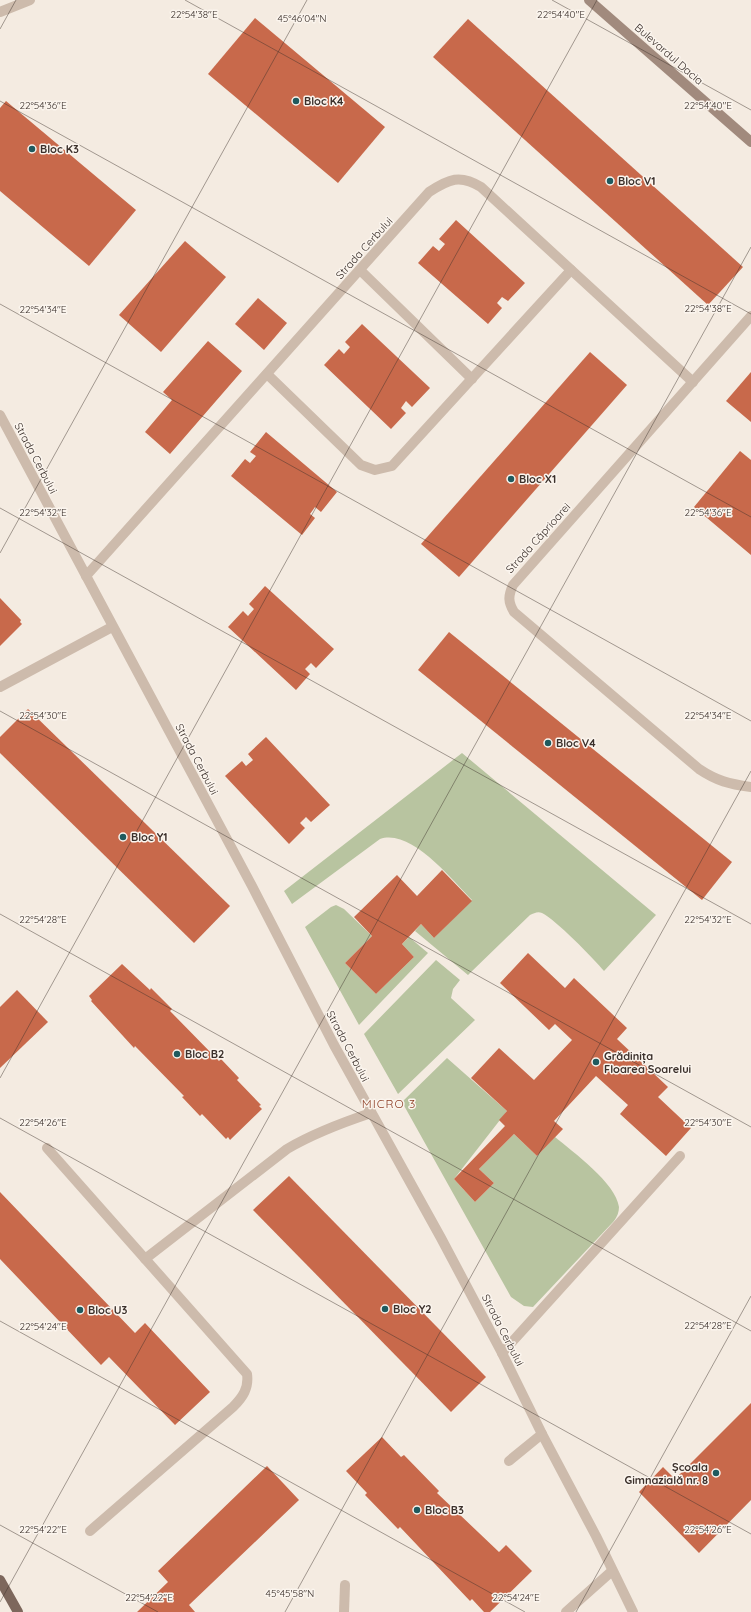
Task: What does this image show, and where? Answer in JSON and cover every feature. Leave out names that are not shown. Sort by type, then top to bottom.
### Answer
[{"type":"main road","name":"Bulevardul Dacia","points":[[589,0],[751,142]]},
{"type":"main road","points":[[0,1580],[18,1612]]},
{"type":"street","points":[[0,12],[30,0]]},
{"type":"street","name":"Strada Cerbului","points":[[86,576],[429,192],[441,184],[462,178],[481,187],[693,382]]},
{"type":"street","points":[[360,270],[472,378]]},
{"type":"street","points":[[267,374],[361,465],[375,470],[392,466],[571,270]]},
{"type":"street","name":"Strada Căprioarei","points":[[751,316],[513,585],[509,594],[509,603],[514,612],[699,769],[713,778],[728,784],[751,787]]},
{"type":"street","name":"Strada Cerbului","points":[[0,415],[112,627],[252,886],[334,1045],[441,1238],[502,1353],[542,1434],[596,1536],[633,1612]]},
{"type":"street","points":[[0,687],[112,627]]},
{"type":"street","points":[[145,1259],[287,1149],[329,1127],[371,1113]]},
{"type":"street","points":[[47,1148],[247,1374],[248,1382],[246,1392],[233,1407],[90,1531]]},
{"type":"street","points":[[502,1353],[680,1156]]},
{"type":"street","points":[[509,1461],[542,1434]]},
{"type":"street","points":[[566,1612],[612,1571]]},
{"type":"street","points":[[344,1612],[345,1585]]},
{"type":"green space","points":[[462,753],[656,915],[604,971],[565,931],[548,917],[538,912],[530,915],[468,975],[415,931],[421,924],[434,938],[472,900],[430,858],[405,841],[392,838],[380,839],[292,904],[284,891]]},
{"type":"green space","points":[[336,905],[344,909],[372,936],[345,963],[376,994],[414,957],[402,944],[409,937],[428,953],[359,1025],[305,927],[331,907]]},
{"type":"green space","points":[[436,960],[460,980],[453,989],[451,998],[475,1020],[398,1094],[364,1034]]},
{"type":"green space","points":[[447,1058],[507,1111],[454,1179],[475,1202],[494,1183],[479,1169],[514,1134],[537,1156],[555,1137],[602,1178],[616,1198],[619,1209],[614,1221],[533,1307],[524,1306],[511,1297],[402,1102]]},
{"type":"building","name":"Bloc K4","points":[[255,18],[385,127],[338,183],[208,74]]},
{"type":"building","name":"Bloc V1","points":[[468,19],[743,267],[708,305],[433,57]]},
{"type":"building","name":"Bloc K3","points":[[6,101],[136,210],[89,266],[0,191],[0,108]]},
{"type":"building","points":[[456,220],[525,283],[508,301],[502,297],[497,303],[502,308],[488,324],[418,263],[433,246],[439,251],[445,244],[439,239]]},
{"type":"building","points":[[185,241],[226,277],[161,352],[119,315]]},
{"type":"building","points":[[258,298],[287,323],[264,350],[235,324]]},
{"type":"building","points":[[362,324],[430,388],[412,407],[406,401],[401,408],[406,413],[391,429],[324,365],[339,349],[344,354],[350,347],[345,342]]},
{"type":"building","points":[[208,341],[242,371],[170,454],[145,432],[172,400],[163,392]]},
{"type":"building","name":"Bloc X1","points":[[590,352],[627,385],[459,577],[421,544]]},
{"type":"building","points":[[751,372],[751,422],[726,401]]},
{"type":"building","points":[[266,432],[337,492],[321,512],[315,507],[310,514],[315,518],[302,535],[231,476],[245,459],[250,463],[256,456],[250,452]]},
{"type":"building","points":[[740,451],[751,460],[751,555],[694,507]]},
{"type":"building","points":[[265,586],[334,649],[316,668],[311,663],[305,669],[310,674],[296,690],[228,627],[243,611],[248,616],[254,609],[249,604]]},
{"type":"building","points":[[0,598],[21,620],[20,622],[22,624],[0,646]]},
{"type":"building","name":"Bloc V4","points":[[449,632],[732,862],[702,900],[418,670]]},
{"type":"building","name":"Bloc Y1","points":[[28,709],[230,906],[194,943],[0,753],[0,737]]},
{"type":"building","points":[[266,737],[330,805],[311,822],[306,817],[300,823],[305,828],[289,844],[225,776],[242,761],[246,766],[253,760],[248,754]]},
{"type":"building","points":[[442,870],[472,901],[434,938],[421,924],[402,944],[414,957],[376,994],[345,963],[372,936],[354,917],[397,875],[417,896]]},
{"type":"building","name":"Grădinița Floarea Soarelui","points":[[528,953],[565,988],[574,978],[627,1028],[617,1039],[668,1087],[658,1097],[691,1128],[666,1156],[620,1114],[628,1105],[596,1076],[554,1121],[563,1129],[537,1156],[514,1134],[479,1169],[494,1183],[475,1202],[454,1179],[505,1126],[499,1120],[507,1111],[471,1078],[499,1048],[534,1080],[572,1040],[555,1024],[549,1030],[500,983]]},
{"type":"building","name":"Bloc B2","points":[[122,964],[150,990],[151,988],[172,1009],[170,1011],[219,1061],[221,1059],[239,1078],[237,1080],[261,1105],[259,1106],[262,1109],[230,1140],[228,1137],[226,1139],[202,1114],[200,1116],[182,1097],[184,1096],[135,1046],[134,1048],[91,1001],[92,1000],[89,996]]},
{"type":"building","points":[[17,990],[48,1022],[0,1068],[0,1007]]},
{"type":"building","name":"Bloc Y2","points":[[289,1176],[486,1377],[451,1412],[253,1210]]},
{"type":"building","name":"Bloc U3","points":[[0,1192],[135,1333],[145,1323],[210,1392],[175,1425],[109,1357],[101,1365],[0,1259]]},
{"type":"building","name":"Școala Gimnazială nr. 8","points":[[751,1403],[751,1500],[699,1553],[639,1492],[663,1467],[675,1479]]},
{"type":"building","name":"Bloc B3","points":[[382,1437],[401,1457],[404,1455],[439,1491],[437,1493],[499,1552],[506,1545],[532,1571],[490,1612],[484,1612],[472,1599],[470,1601],[400,1527],[398,1529],[365,1495],[367,1493],[346,1471]]},
{"type":"building","points":[[267,1466],[299,1500],[189,1605],[195,1612],[137,1612],[168,1582],[158,1571]]},
{"type":"place","name":"Bloc K4","points":[[296,101]]},
{"type":"place","name":"Bloc K3","points":[[32,149]]},
{"type":"place","name":"Bloc V1","points":[[610,181]]},
{"type":"place","name":"Bloc X1","points":[[511,479]]},
{"type":"place","name":"Bloc V4","points":[[548,743]]},
{"type":"place","name":"Bloc Y1","points":[[123,837]]},
{"type":"place","name":"Bloc B2","points":[[177,1054]]},
{"type":"place","name":"Grădinița Floarea Soarelui","points":[[596,1062]]},
{"type":"place","name":"Bloc Y2","points":[[385,1309]]},
{"type":"place","name":"Bloc U3","points":[[80,1310]]},
{"type":"place","name":"Școala Gimnazială nr. 8","points":[[716,1473]]},
{"type":"place","name":"Bloc B3","points":[[417,1510]]},
{"type":"district","name":"MICRO 3","points":[[389,1104]]}]
